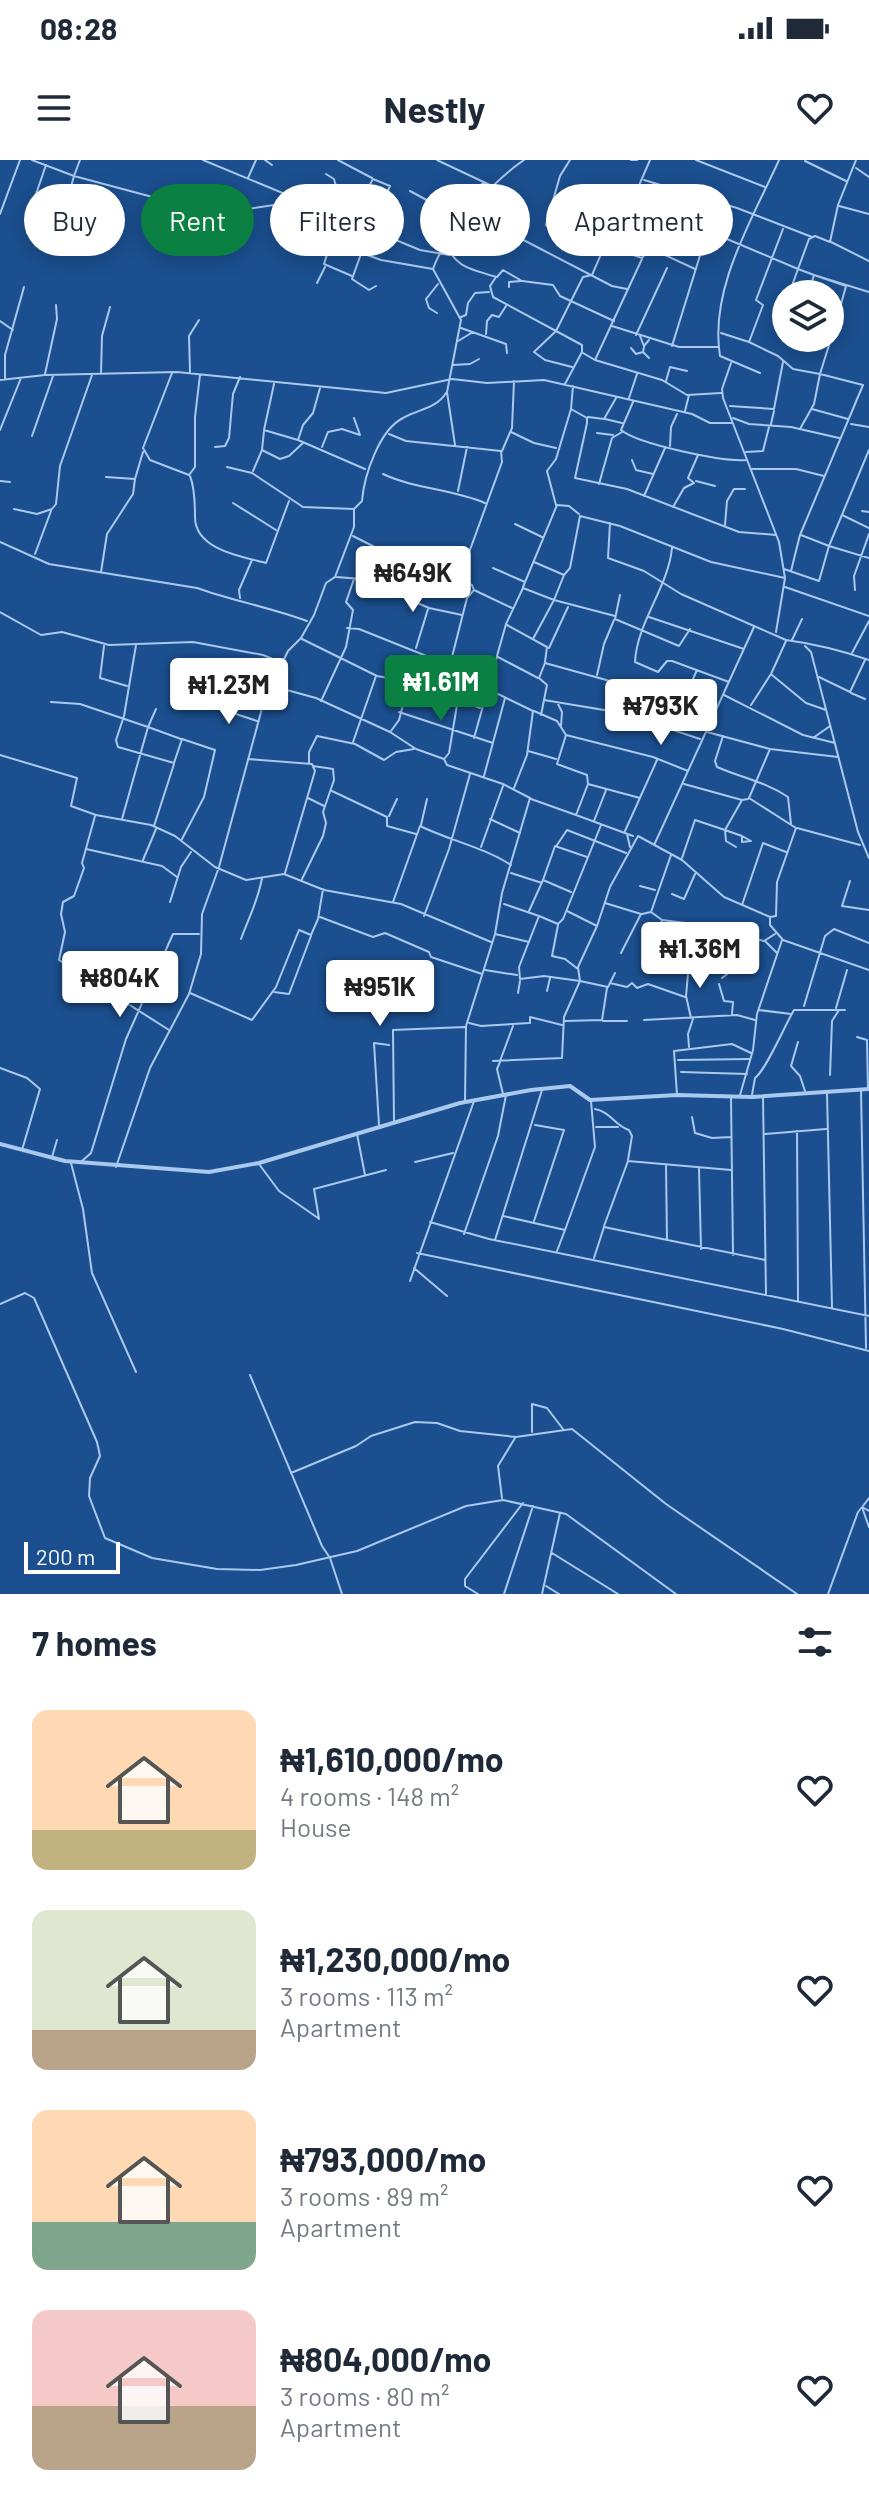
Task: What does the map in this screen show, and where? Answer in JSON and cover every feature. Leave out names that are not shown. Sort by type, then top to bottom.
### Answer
[{"type":"street","points":[[0,214],[20,160]]},
{"type":"street","points":[[32,160],[74,176],[216,214],[270,206]]},
{"type":"street","points":[[72,184],[80,160]]},
{"type":"street","points":[[203,160],[270,189]]},
{"type":"street","points":[[248,179],[256,160]]},
{"type":"street","points":[[265,160],[272,165]]},
{"type":"street","points":[[338,160],[385,184]]},
{"type":"street","points":[[437,160],[488,184]]},
{"type":"street","points":[[496,184],[524,160]]},
{"type":"street","points":[[558,184],[570,160]]},
{"type":"street","points":[[631,160],[637,160]]},
{"type":"street","points":[[640,184],[650,160]]},
{"type":"street","points":[[696,160],[766,187]]},
{"type":"street","points":[[760,373],[720,356],[718,311],[740,247],[779,160]]},
{"type":"street","points":[[830,242],[838,205],[856,160]]},
{"type":"street","points":[[805,161],[847,182]]},
{"type":"street","points":[[38,184],[44,163]]},
{"type":"street","points":[[855,167],[869,177]]},
{"type":"street","points":[[645,173],[650,180]]},
{"type":"street","points":[[326,174],[334,179],[335,184]]},
{"type":"street","points":[[370,184],[373,179]]},
{"type":"street","points":[[642,180],[661,184]]},
{"type":"street","points":[[410,191],[420,196]]},
{"type":"street","points":[[838,205],[869,214]]},
{"type":"street","points":[[733,207],[783,229],[830,242],[869,261]]},
{"type":"street","points":[[749,342],[763,305],[756,300],[783,229]]},
{"type":"street","points":[[794,280],[812,237]]},
{"type":"street","points":[[530,243],[627,289]]},
{"type":"street","points":[[733,243],[829,280]]},
{"type":"street","points":[[595,360],[642,258],[650,248],[695,269]]},
{"type":"street","points":[[317,283],[328,256]]},
{"type":"street","points":[[352,276],[361,256]]},
{"type":"street","points":[[375,256],[433,269]]},
{"type":"street","points":[[436,256],[433,269],[460,318],[447,392],[455,445]]},
{"type":"street","points":[[450,256],[469,270],[496,277]]},
{"type":"street","points":[[592,275],[601,256]]},
{"type":"street","points":[[636,256],[642,258]]},
{"type":"street","points":[[672,346],[682,306],[692,291],[700,256]]},
{"type":"street","points":[[326,266],[352,276],[365,288],[376,286]]},
{"type":"street","points":[[638,335],[667,268]]},
{"type":"street","points":[[489,292],[503,270],[522,281]]},
{"type":"street","points":[[572,367],[535,355],[556,331],[583,277],[592,275]]},
{"type":"street","points":[[814,275],[869,292]]},
{"type":"street","points":[[812,280],[814,275]]},
{"type":"street","points":[[509,287],[509,282],[522,281],[553,285],[560,296],[614,321]]},
{"type":"street","points":[[437,313],[429,308],[426,299],[439,283]]},
{"type":"street","points":[[6,380],[5,355],[24,287]]},
{"type":"street","points":[[460,318],[466,315],[468,303],[475,293],[489,292],[582,345],[582,352],[564,384]]},
{"type":"street","points":[[45,375],[57,319],[56,305]]},
{"type":"street","points":[[486,335],[487,321],[492,315],[499,317],[507,305]]},
{"type":"street","points":[[100,373],[105,320],[110,307]]},
{"type":"street","points":[[189,373],[189,336],[199,320]]},
{"type":"street","points":[[0,321],[13,331]]},
{"type":"street","points":[[8,326],[14,322]]},
{"type":"street","points":[[612,326],[672,346],[719,347]]},
{"type":"street","points":[[460,327],[506,344],[507,353]]},
{"type":"street","points":[[457,341],[474,332]]},
{"type":"street","points":[[720,333],[749,342],[793,369],[869,386]]},
{"type":"street","points":[[638,335],[644,346]]},
{"type":"street","points":[[643,352],[650,338]]},
{"type":"street","points":[[631,348],[636,354],[643,352]]},
{"type":"street","points":[[582,352],[595,360],[666,382],[689,394],[723,393]]},
{"type":"street","points":[[643,352],[649,358]]},
{"type":"street","points":[[800,429],[811,409],[827,352]]},
{"type":"street","points":[[452,364],[470,364],[479,359]]},
{"type":"street","points":[[744,452],[763,451],[783,361]]},
{"type":"street","points":[[731,363],[723,393],[776,535],[784,569],[776,633]]},
{"type":"street","points":[[666,382],[670,367],[687,371]]},
{"type":"street","points":[[101,572],[107,534],[133,494],[144,439],[172,372]]},
{"type":"street","points":[[0,380],[53,374],[172,372],[240,376],[275,383],[386,393],[449,379],[564,384],[684,412],[710,423],[800,429],[841,438]]},
{"type":"street","points":[[622,432],[638,372]]},
{"type":"street","points":[[32,436],[53,374]]},
{"type":"street","points":[[35,555],[56,504],[60,466],[93,374]]},
{"type":"street","points":[[200,375],[195,411],[196,454],[189,475],[198,509],[194,516],[205,538],[229,553],[266,563],[290,500]]},
{"type":"street","points":[[215,447],[225,446],[229,438],[233,394],[240,376]]},
{"type":"street","points":[[0,430],[21,377]]},
{"type":"street","points":[[459,580],[511,432],[514,381]]},
{"type":"street","points":[[252,473],[262,450],[275,383]]},
{"type":"street","points":[[791,571],[800,535],[863,385]]},
{"type":"street","points":[[573,386],[571,409],[556,459],[547,471],[553,503],[569,506],[580,516],[610,523],[711,562],[785,578]]},
{"type":"street","points":[[298,440],[303,425],[313,413],[321,387]]},
{"type":"street","points":[[116,1167],[150,1068],[189,993],[201,954],[202,914],[219,867],[258,721],[281,664],[314,615],[326,583],[335,577],[351,535],[354,509],[362,501],[366,470],[399,419],[436,404],[447,392]]},
{"type":"street","points":[[684,412],[689,394]]},
{"type":"street","points":[[604,419],[617,396]]},
{"type":"street","points":[[728,406],[774,409]]},
{"type":"street","points":[[571,409],[587,418],[622,423]]},
{"type":"street","points":[[811,409],[869,427]]},
{"type":"street","points":[[671,447],[671,427],[678,411]]},
{"type":"street","points":[[731,416],[744,423]]},
{"type":"street","points":[[322,448],[328,432],[336,429],[360,435],[354,418]]},
{"type":"street","points":[[587,418],[575,478],[627,489],[739,532],[776,535]]},
{"type":"street","points":[[264,430],[322,448],[366,470]]},
{"type":"street","points":[[511,432],[534,443],[557,448]]},
{"type":"street","points":[[597,433],[614,435],[622,432],[698,454],[747,460]]},
{"type":"street","points":[[389,434],[406,441],[502,452]]},
{"type":"street","points":[[598,485],[614,435]]},
{"type":"street","points":[[262,450],[285,458],[305,442]]},
{"type":"street","points":[[644,497],[666,445]]},
{"type":"street","points":[[458,491],[468,446]]},
{"type":"street","points":[[784,569],[819,581],[841,514],[869,450]]},
{"type":"street","points":[[143,451],[150,460],[189,475]]},
{"type":"street","points":[[698,454],[688,478],[715,486]]},
{"type":"street","points":[[632,460],[636,470],[654,474]]},
{"type":"street","points":[[227,467],[252,473],[303,507],[354,509]]},
{"type":"street","points":[[751,470],[796,469],[825,477]]},
{"type":"street","points":[[383,474],[396,480],[458,491],[487,503]]},
{"type":"street","points":[[106,477],[135,479]]},
{"type":"street","points":[[673,508],[684,488],[691,487],[695,480]]},
{"type":"street","points":[[0,481],[10,482]]},
{"type":"street","points":[[725,526],[729,496],[734,489],[745,489]]},
{"type":"street","points":[[233,503],[277,531]]},
{"type":"street","points":[[474,738],[506,624],[557,505]]},
{"type":"street","points":[[14,509],[37,514],[52,509]]},
{"type":"street","points":[[862,511],[869,512]]},
{"type":"street","points":[[841,514],[869,528]]},
{"type":"street","points":[[533,639],[570,568],[580,516]]},
{"type":"street","points":[[610,523],[608,558],[786,640],[804,645],[822,643],[867,660],[850,692]]},
{"type":"street","points":[[515,524],[545,538]]},
{"type":"street","points":[[855,590],[859,553],[869,534]]},
{"type":"street","points":[[351,535],[414,567],[472,585],[474,590],[513,608]]},
{"type":"street","points":[[800,535],[869,558]]},
{"type":"street","points":[[0,542],[11,549],[35,555],[49,564],[168,581],[240,598],[263,610],[308,622]]},
{"type":"street","points":[[672,547],[636,648],[635,662],[658,672],[669,661],[729,682]]},
{"type":"street","points":[[374,584],[391,556]]},
{"type":"street","points":[[240,598],[239,590],[252,559]]},
{"type":"street","points":[[534,562],[564,575]]},
{"type":"street","points":[[493,568],[525,582]]},
{"type":"street","points":[[335,577],[374,584],[428,608],[462,615]]},
{"type":"street","points":[[321,701],[346,647],[347,628],[353,610],[346,602],[354,579]]},
{"type":"street","points":[[783,587],[869,618],[851,654]]},
{"type":"street","points":[[523,588],[615,618],[679,646],[690,629]]},
{"type":"street","points":[[452,658],[467,598],[474,590]]},
{"type":"street","points":[[597,677],[620,595]]},
{"type":"street","points":[[539,678],[548,649],[569,605]]},
{"type":"street","points":[[415,650],[428,608]]},
{"type":"street","points":[[0,612],[41,635],[62,632],[104,644],[193,642],[263,655],[281,664]]},
{"type":"street","points":[[648,616],[744,649]]},
{"type":"street","points":[[792,641],[802,619]]},
{"type":"street","points":[[506,624],[548,649]]},
{"type":"street","points":[[655,845],[755,626]]},
{"type":"street","points":[[347,628],[359,629],[434,659],[465,660],[495,670]]},
{"type":"street","points":[[301,638],[377,675],[453,695],[481,708]]},
{"type":"street","points":[[751,705],[771,674],[786,640]]},
{"type":"street","points":[[104,644],[100,678],[129,686]]},
{"type":"street","points":[[136,645],[123,719],[116,740],[118,747],[174,763]]},
{"type":"street","points":[[804,645],[811,652],[862,845],[869,858]]},
{"type":"street","points":[[498,657],[547,683],[541,715]]},
{"type":"street","points":[[453,695],[465,660]]},
{"type":"street","points":[[545,663],[682,701]]},
{"type":"street","points":[[672,727],[698,670]]},
{"type":"street","points":[[771,674],[806,703],[827,710]]},
{"type":"street","points":[[353,744],[377,675]]},
{"type":"street","points":[[817,676],[865,699]]},
{"type":"street","points":[[390,732],[399,720],[409,682]]},
{"type":"street","points":[[272,686],[321,701],[390,732],[415,749],[444,759]]},
{"type":"street","points":[[489,689],[556,720],[566,735],[658,759],[689,771]]},
{"type":"street","points":[[723,694],[751,705],[813,738],[835,743]]},
{"type":"street","points":[[458,698],[453,731],[444,759],[447,765],[655,845],[682,860],[708,886],[742,906],[770,917],[776,916],[777,882],[796,828]]},
{"type":"street","points":[[483,778],[505,698]]},
{"type":"street","points":[[543,700],[597,707],[672,727],[701,740]]},
{"type":"street","points":[[51,702],[80,704],[215,750],[204,797],[181,841]]},
{"type":"street","points":[[557,702],[562,712],[561,727]]},
{"type":"street","points":[[209,705],[258,721]]},
{"type":"street","points":[[121,820],[156,709]]},
{"type":"street","points":[[513,790],[527,751],[533,711]]},
{"type":"street","points":[[399,712],[493,743]]},
{"type":"street","points":[[813,738],[831,725]]},
{"type":"street","points":[[705,731],[770,749],[839,756]]},
{"type":"street","points":[[557,760],[566,735]]},
{"type":"street","points":[[284,874],[315,771],[309,752],[317,736],[372,750],[384,760],[396,752],[415,749]]},
{"type":"street","points":[[723,736],[715,764],[788,797],[791,825]]},
{"type":"street","points":[[143,861],[182,739]]},
{"type":"street","points":[[749,798],[770,749]]},
{"type":"street","points":[[527,751],[557,760],[563,769],[587,775],[588,784],[576,815]]},
{"type":"street","points":[[0,755],[77,778],[71,806],[96,815],[155,827],[181,841],[191,851],[246,880],[284,874],[323,889],[393,903],[492,942]]},
{"type":"street","points":[[247,759],[333,769],[331,791],[325,806],[323,836],[301,880]]},
{"type":"street","points":[[630,848],[626,832],[658,759]]},
{"type":"street","points":[[423,916],[451,842],[471,773]]},
{"type":"street","points":[[481,849],[503,784]]},
{"type":"street","points":[[588,784],[640,798]]},
{"type":"street","points":[[683,784],[742,800],[749,798],[796,828],[862,845]]},
{"type":"street","points":[[594,821],[607,789]]},
{"type":"street","points":[[331,791],[346,795],[387,820]]},
{"type":"street","points":[[307,798],[325,806]]},
{"type":"street","points":[[465,1102],[467,1024],[495,934],[503,904],[502,893],[530,798]]},
{"type":"street","points":[[397,799],[387,826],[416,834]]},
{"type":"street","points":[[393,903],[427,799]]},
{"type":"street","points":[[736,847],[726,841],[725,830],[742,800]]},
{"type":"street","points":[[96,815],[74,896],[63,902],[61,914],[65,932],[59,960],[170,1031]]},
{"type":"street","points":[[490,819],[521,834]]},
{"type":"street","points":[[682,860],[695,820],[786,852]]},
{"type":"street","points":[[579,970],[565,959],[552,956],[558,924],[567,911],[572,892],[602,824]]},
{"type":"street","points":[[420,826],[451,842],[481,849],[511,865]]},
{"type":"street","points":[[529,911],[557,845],[567,830],[627,853]]},
{"type":"street","points":[[493,1061],[562,1058],[564,1023],[580,981],[579,970],[604,902],[634,837]]},
{"type":"street","points":[[742,906],[763,843]]},
{"type":"street","points":[[557,845],[587,857]]},
{"type":"street","points":[[85,848],[162,866],[177,877]]},
{"type":"street","points":[[170,902],[177,877],[191,851]]},
{"type":"street","points":[[651,912],[671,855]]},
{"type":"street","points":[[672,894],[684,899],[696,872]]},
{"type":"street","points":[[510,873],[572,892]]},
{"type":"street","points":[[241,939],[259,899],[262,877]]},
{"type":"street","points":[[850,881],[842,906],[869,910]]},
{"type":"street","points":[[640,886],[657,890]]},
{"type":"street","points":[[273,991],[289,994],[319,916],[323,889]]},
{"type":"street","points":[[604,902],[641,914],[651,912],[662,920],[710,926],[764,941],[778,954]]},
{"type":"street","points":[[503,904],[558,924]]},
{"type":"street","points":[[567,911],[597,926]]},
{"type":"street","points":[[621,953],[641,914]]},
{"type":"street","points":[[319,916],[373,937],[385,933],[429,952],[431,957],[483,972],[518,975]]},
{"type":"street","points":[[518,993],[518,975],[539,916]]},
{"type":"street","points":[[770,917],[770,925],[783,940],[869,970]]},
{"type":"street","points":[[662,920],[652,950],[689,963],[687,997],[693,1017],[688,1034],[690,1048]]},
{"type":"street","points":[[710,926],[705,941],[721,946]]},
{"type":"street","points":[[804,1008],[825,936],[834,929],[869,943]]},
{"type":"street","points":[[189,993],[252,1020],[273,991],[299,930],[311,935]]},
{"type":"street","points":[[715,958],[727,931]]},
{"type":"street","points":[[764,941],[777,933]]},
{"type":"street","points":[[79,1163],[91,1153],[126,1039],[173,934],[200,935]]},
{"type":"street","points":[[495,934],[530,942]]},
{"type":"street","points":[[722,978],[730,972],[744,936]]},
{"type":"street","points":[[740,1097],[751,1059],[758,1010],[783,940]]},
{"type":"street","points":[[830,1075],[831,1027],[847,970]]},
{"type":"street","points":[[602,1020],[609,985],[615,973]]},
{"type":"street","points":[[520,979],[550,976],[627,987],[632,983],[637,988],[648,984],[687,997]]},
{"type":"street","points":[[547,991],[550,976]]},
{"type":"street","points":[[719,984],[724,991],[724,1001],[733,1002],[732,1016]]},
{"type":"street","points":[[758,1010],[791,1014],[804,1008],[845,1010]]},
{"type":"street","points":[[752,1097],[755,1078],[763,1070],[791,1014]]},
{"type":"street","points":[[644,1020],[732,1016],[756,1021]]},
{"type":"street","points":[[394,1122],[393,1030],[467,1024],[514,1025],[530,1023],[530,1017],[564,1023],[627,1021]]},
{"type":"street","points":[[464,1234],[469,1211],[498,1136],[505,1094],[497,1069],[514,1025]]},
{"type":"street","points":[[590,1100],[677,1095],[752,1097],[868,1089],[867,1040],[857,1037]]},
{"type":"street","points":[[798,1042],[791,1066],[800,1076],[806,1093]]},
{"type":"street","points":[[380,1126],[374,1043],[391,1045]]},
{"type":"street","points":[[677,1095],[674,1051],[732,1044],[752,1054]]},
{"type":"street","points":[[678,1060],[751,1059]]},
{"type":"street","points":[[0,1068],[27,1078],[40,1089],[22,1151]]},
{"type":"street","points":[[681,1072],[747,1074]]},
{"type":"street","points":[[0,1144],[71,1162],[201,1173],[259,1163],[465,1102],[570,1086],[590,1100],[594,1108],[595,1127],[591,1164],[556,1252]]},
{"type":"street","points":[[495,1240],[534,1124],[542,1088]]},
{"type":"street","points":[[417,1253],[783,1329],[867,1351],[864,1316],[867,1201],[861,1089]]},
{"type":"street","points":[[827,1092],[832,1309]]},
{"type":"street","points":[[763,1096],[766,1295]]},
{"type":"street","points":[[731,1097],[733,1255]]},
{"type":"street","points":[[410,1281],[417,1253],[475,1100]]},
{"type":"street","points":[[594,1108],[608,1113],[618,1127]]},
{"type":"street","points":[[692,1117],[695,1133],[712,1138],[731,1137]]},
{"type":"street","points":[[534,1124],[564,1130],[534,1221]]},
{"type":"street","points":[[594,1260],[628,1161],[632,1136],[629,1130],[618,1127],[595,1127]]},
{"type":"street","points":[[764,1134],[828,1129]]},
{"type":"street","points":[[797,1131],[798,1302]]},
{"type":"street","points":[[357,1133],[365,1175]]},
{"type":"street","points":[[52,1159],[57,1140]]},
{"type":"street","points":[[415,1162],[455,1153]]},
{"type":"street","points":[[628,1161],[731,1170]]},
{"type":"street","points":[[71,1162],[92,1273],[136,1372]]},
{"type":"street","points":[[259,1163],[279,1191],[319,1219],[314,1189],[386,1170]]},
{"type":"street","points":[[666,1165],[667,1242]]},
{"type":"street","points":[[699,1167],[701,1249]]},
{"type":"street","points":[[65,1173],[74,1172]]},
{"type":"street","points":[[502,1215],[565,1230]]},
{"type":"street","points":[[430,1222],[464,1234],[869,1316]]},
{"type":"street","points":[[604,1227],[765,1260]]},
{"type":"street","points":[[414,1266],[447,1296]]},
{"type":"street","points":[[0,1304],[25,1293],[34,1298],[97,1442],[100,1456],[90,1478],[89,1496],[107,1541],[152,1558],[217,1569],[260,1570],[330,1558],[391,1540],[466,1506],[503,1500],[560,1512],[587,1527],[676,1594]]},
{"type":"street","points":[[250,1375],[330,1558],[342,1594]]},
{"type":"street","points":[[532,1433],[532,1404],[547,1408],[559,1419],[563,1430]]},
{"type":"street","points":[[291,1473],[356,1446],[371,1436],[415,1422],[516,1437],[572,1429],[666,1504],[797,1594]]},
{"type":"street","points":[[503,1500],[498,1466],[516,1437]]},
{"type":"street","points":[[828,1594],[842,1549],[869,1498]]},
{"type":"street","points":[[478,1594],[464,1582],[523,1503]]},
{"type":"street","points":[[504,1594],[533,1505]]},
{"type":"street","points":[[863,1507],[869,1511]]},
{"type":"street","points":[[863,1507],[869,1527]]},
{"type":"street","points":[[542,1594],[560,1512]]},
{"type":"street","points":[[552,1553],[618,1594]]},
{"type":"street","points":[[545,1585],[559,1594]]},
{"type":"street","points":[[665,1594],[667,1588]]}]
